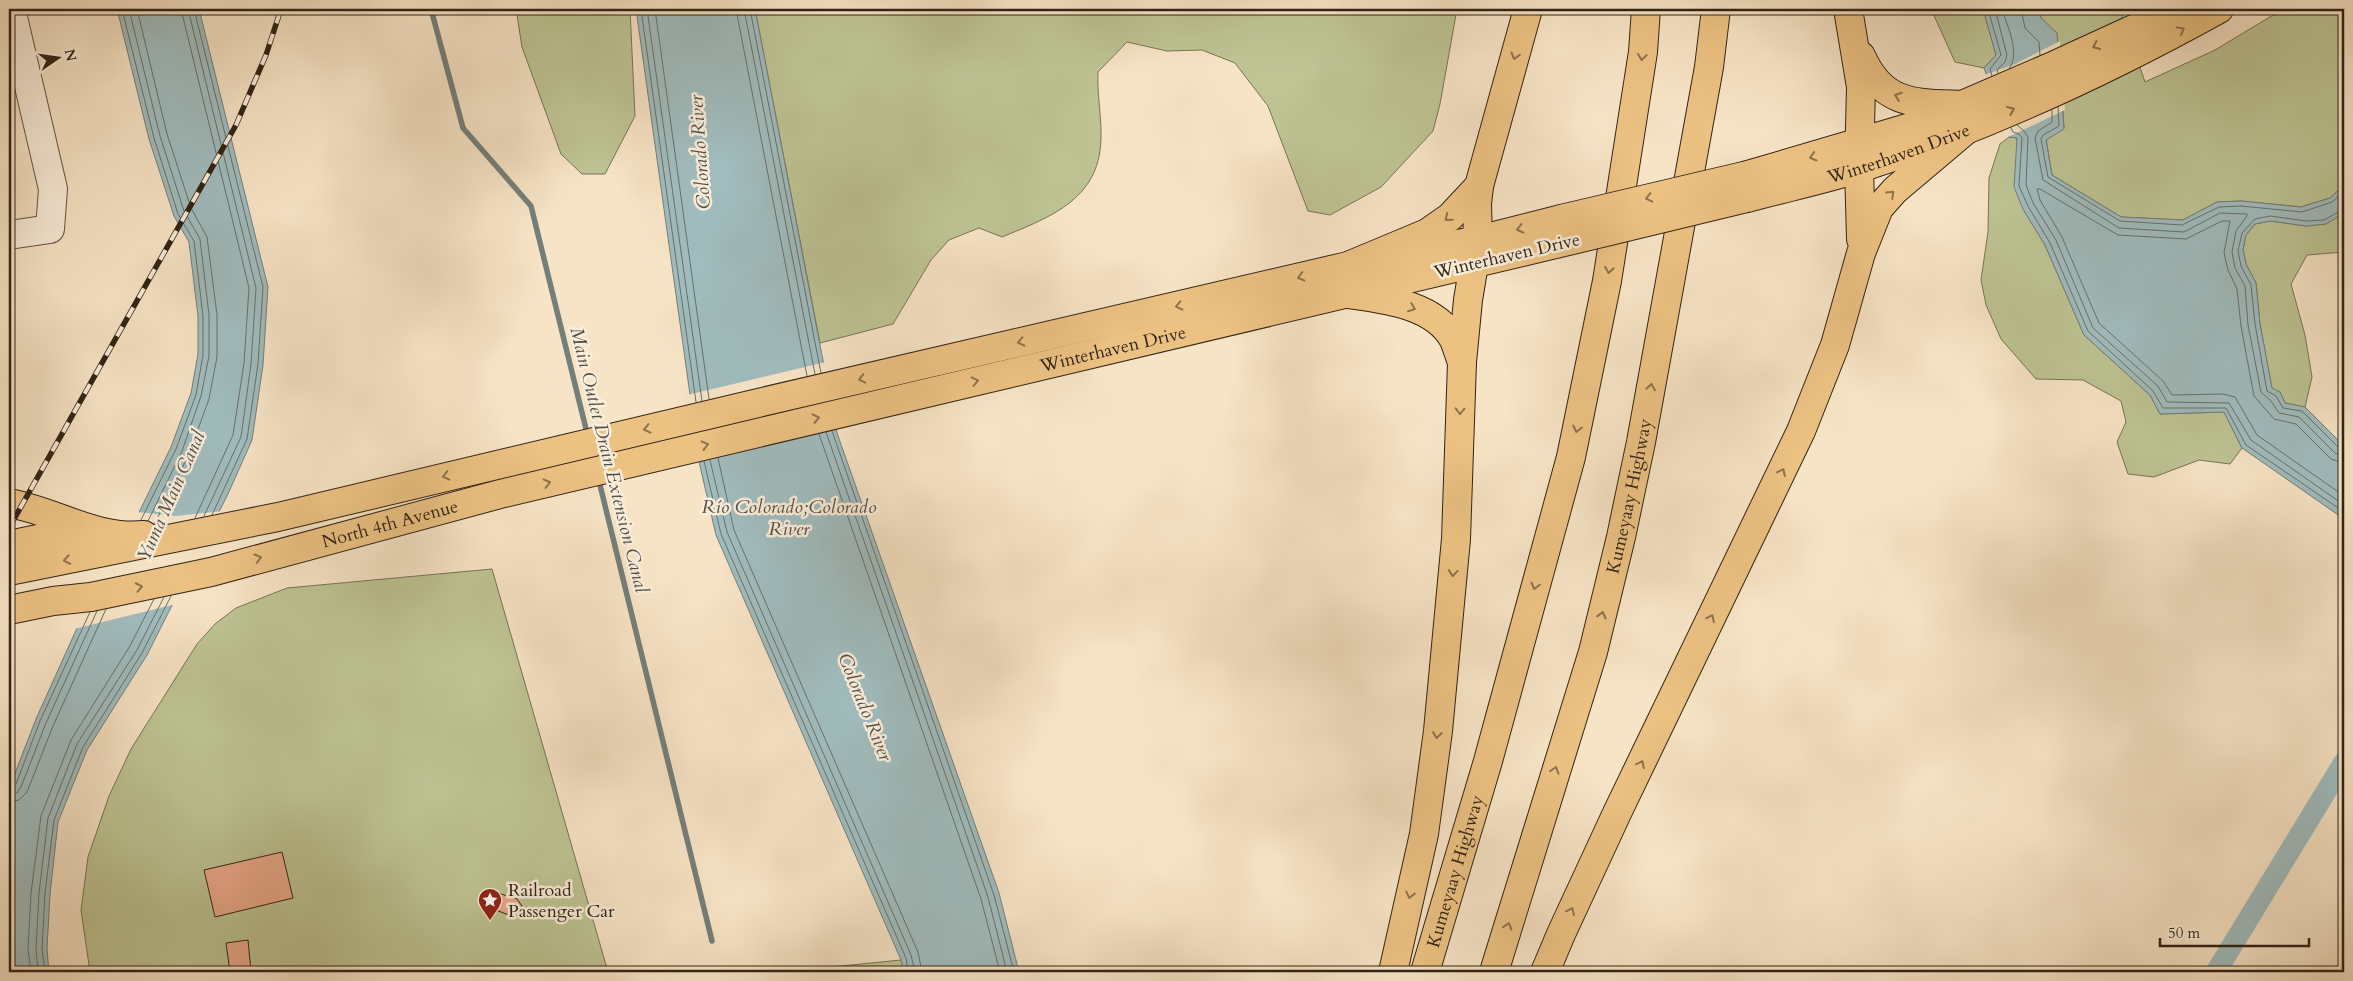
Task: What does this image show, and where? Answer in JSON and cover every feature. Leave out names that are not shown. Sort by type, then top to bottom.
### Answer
[{"type":"main road","points":[[1393,972],[1424,834],[1438,731],[1456,539],[1462,362],[1468,300],[1477,251],[1479,186],[1528,9]]},
{"type":"main road","name":"Kumeyaay Highway","points":[[1425,972],[1488,761],[1571,457],[1607,281],[1643,52],[1646,9]]},
{"type":"main road","name":"Kumeyaay Highway","points":[[1494,972],[1593,652],[1621,537],[1641,442],[1709,67],[1716,9]]},
{"type":"main road","points":[[1848,9],[1861,86],[1859,156],[1862,253]]},
{"type":"main road","name":"Winterhaven Drive","points":[[2140,39],[2166,9]]},
{"type":"main road","name":"Winterhaven Drive","points":[[762,402],[1230,308],[1348,294],[1477,251],[1747,187],[1859,156],[1911,127],[1965,117],[2140,39],[2219,9]]},
{"type":"main road","points":[[1545,972],[1617,813],[1801,431],[1836,345],[1862,253],[1874,219],[1885,200],[1965,117],[1887,92],[1868,72],[1853,36]]},
{"type":"main road","points":[[1348,266],[1427,233],[1450,217],[1479,186]]},
{"type":"main road","name":"Winterhaven Drive","points":[[769,429],[1230,308],[1348,266],[1477,251]]},
{"type":"main road","points":[[1348,294],[1400,303],[1431,318],[1444,327],[1454,340],[1462,362]]},
{"type":"main road","name":"North 4th Avenue","points":[[9,571],[121,544],[278,517],[762,402]]},
{"type":"main road","name":"North 4th Avenue","points":[[9,610],[53,601],[91,597],[211,572],[500,494],[769,429]]},
{"type":"main road","points":[[9,503],[22,505],[121,544]]},
{"type":"main road","points":[[9,545],[86,529]]},
{"type":"street","points":[[9,235],[50,229],[53,189],[11,9]]},
{"type":"green space","points":[[516,9],[630,9],[635,116],[605,174],[582,174],[561,154],[522,47]]},
{"type":"green space","points":[[755,9],[1457,9],[1440,104],[1433,131],[1381,187],[1330,215],[1308,211],[1268,106],[1235,63],[1202,50],[1167,51],[1127,42],[1098,72],[1101,134],[1099,156],[1093,174],[1084,189],[1071,202],[1039,221],[1002,237],[979,228],[949,240],[931,260],[893,324],[820,343]]},
{"type":"green space","points":[[1931,9],[1983,9],[1996,55],[1984,68],[1955,62]]},
{"type":"green space","points":[[2039,9],[2120,9],[2145,82],[2215,50],[2283,9],[2344,9],[2344,185],[2330,198],[2301,207],[2241,201],[2217,202],[2183,220],[2121,217],[2052,175],[2046,139],[2064,128],[2057,34],[2041,18]]},
{"type":"green space","points":[[2009,137],[2017,138],[2023,209],[2045,245],[2084,335],[2150,395],[2160,414],[2224,412],[2242,448],[2230,464],[2199,460],[2154,477],[2128,474],[2117,442],[2126,422],[2121,401],[2083,380],[2036,379],[2001,339],[1986,305],[1981,280],[1988,232],[1989,178],[2000,144]]},
{"type":"green space","points":[[2344,213],[2344,252],[2307,255],[2291,284],[2305,335],[2312,377],[2305,407],[2285,403],[2280,392],[2272,389],[2260,324],[2256,283],[2246,264],[2243,250],[2246,235],[2255,224],[2270,221],[2306,226],[2326,224]]},
{"type":"green space","points":[[492,569],[608,972],[90,972],[81,910],[88,857],[109,796],[131,749],[197,644],[215,624],[236,608],[287,588]]},
{"type":"green space","points":[[901,960],[904,972],[780,972]]},
{"type":"water","points":[[117,9],[199,9],[268,287],[263,365],[252,440],[227,496],[147,655],[87,750],[58,822],[50,894],[47,949],[49,972],[9,972],[9,789],[36,719],[91,597],[127,537],[171,447],[191,393],[198,354],[198,316],[189,242],[174,216],[149,139]]},
{"type":"water","name":"Río Colorado;Colorado River","points":[[636,9],[755,9],[837,433],[999,893],[1019,972],[904,972],[901,960],[716,535],[700,466]]},
{"type":"water","points":[[1983,9],[2039,9],[2041,18],[2057,33],[2064,129],[2046,140],[2052,175],[2121,217],[2183,220],[2217,202],[2241,201],[2301,207],[2330,198],[2344,185],[2344,213],[2326,224],[2306,226],[2270,221],[2255,224],[2246,235],[2243,250],[2246,264],[2256,283],[2260,324],[2272,388],[2280,392],[2285,403],[2305,407],[2344,446],[2344,519],[2242,448],[2224,412],[2160,414],[2150,395],[2084,335],[2045,245],[2023,209],[2014,187],[2017,138],[2009,137],[1984,68],[1996,55]]},
{"type":"pier","points":[[2060,41],[2065,110],[2006,138],[1984,75],[2013,65]]},
{"type":"pier","points":[[826,362],[838,424],[696,457],[687,395]]},
{"type":"pier","points":[[223,511],[176,604],[74,629],[89,596],[137,512],[175,516]]},
{"type":"building","points":[[282,852],[293,898],[215,917],[204,870]]},
{"type":"building","points":[[498,893],[517,899],[522,906],[520,914],[514,917],[493,909],[487,904],[488,894]]},
{"type":"building","points":[[248,940],[251,972],[230,972],[226,943]]},
{"type":"waterway","name":"Main Outlet Drain Extension Canal","points":[[431,9],[463,128],[531,206],[588,437]]},
{"type":"waterway","name":"Main Outlet Drain Extension Canal","points":[[598,477],[712,941]]},
{"type":"waterway","name":"Yuma Main Canal","points":[[2216,972],[2344,762]]},
{"type":"railway","points":[[9,528],[236,125],[266,55],[281,9]]},
{"type":"place","name":"Railroad Passenger Car","points":[[490,921]]},
{"type":"water label","name":"Colorado River","points":[[700,152]]},
{"type":"water label","name":"Colorado River","points":[[865,707]]}]
